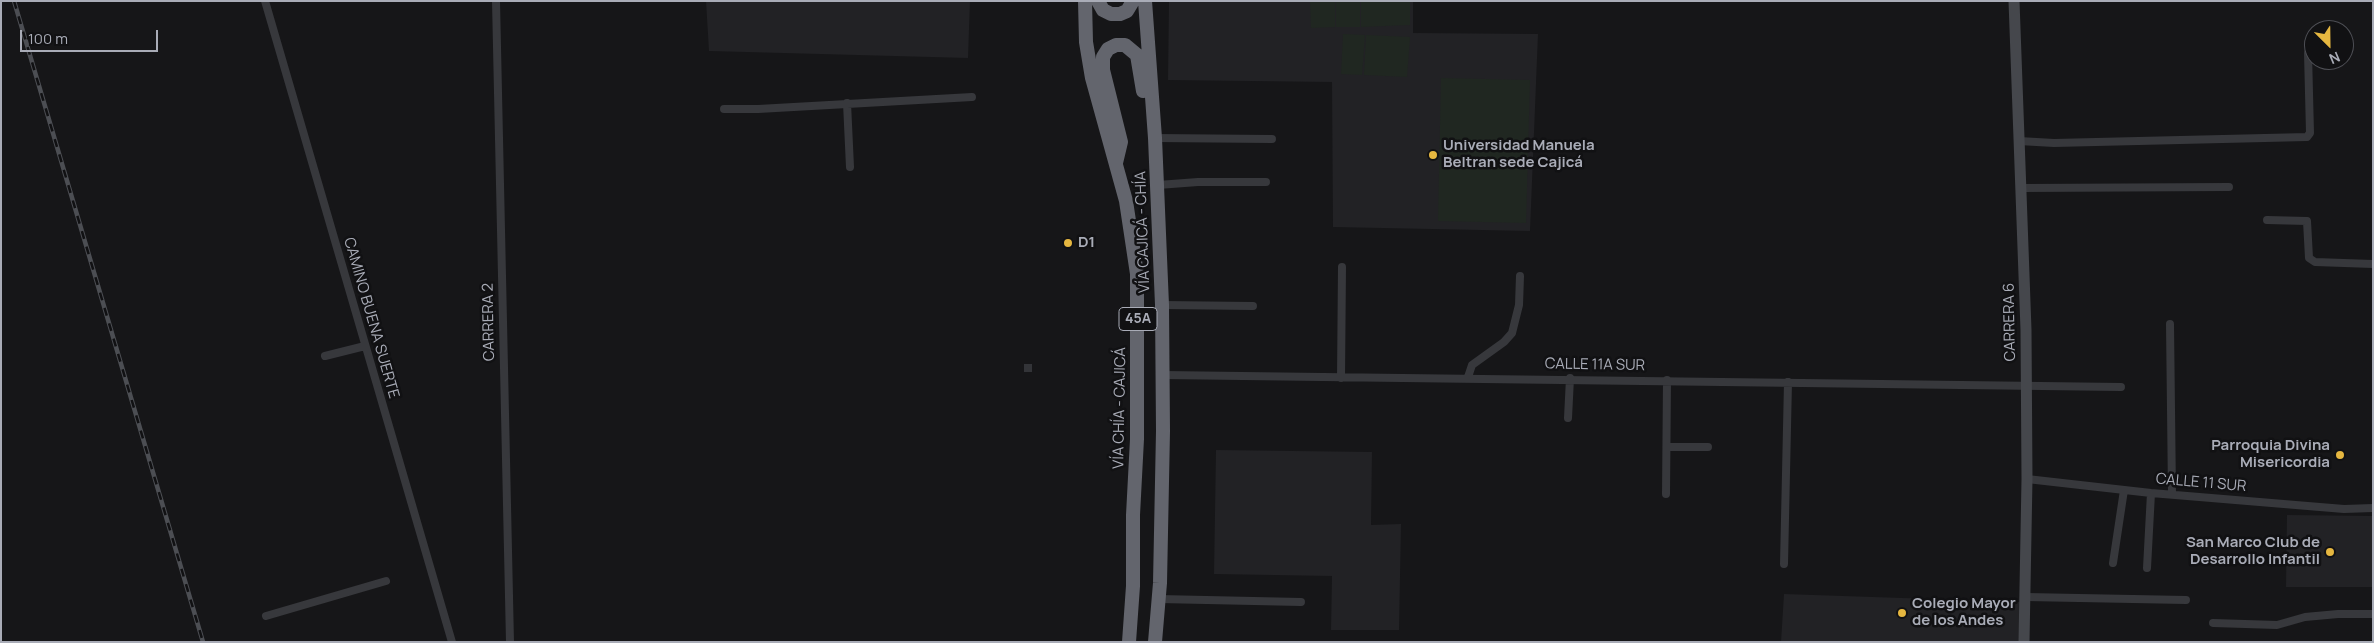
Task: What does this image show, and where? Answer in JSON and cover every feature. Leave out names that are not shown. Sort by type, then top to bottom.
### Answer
[{"type":"highway","name":"VÍA CHÍA - CAJICÁ","points":[[1085,1],[1086,42],[1092,78],[1126,201],[1137,274],[1138,440],[1133,515],[1133,586],[1129,642]]},
{"type":"highway","points":[[1098,1],[1103,10],[1111,14],[1120,14],[1128,11],[1133,1]]},
{"type":"highway","name":"VÍA CAJICÁ - CHÍA","points":[[1145,1],[1158,185],[1162,305],[1163,375],[1159,599],[1155,642]]},
{"type":"highway","points":[[1116,164],[1121,142],[1103,70],[1103,57],[1108,49],[1116,45],[1125,45],[1132,48],[1137,54],[1145,115],[1155,132]]},
{"type":"main road","name":"CARRERA 6","points":[[2014,1],[2022,188],[2026,385],[2027,479],[2024,642]]},
{"type":"street","name":"CAMINO BUENA SUERTE","points":[[265,1],[452,642]]},
{"type":"street","name":"CARRERA 2","points":[[496,1],[510,642]]},
{"type":"street","points":[[2019,141],[2064,143],[2307,137],[2310,133],[2308,70]]},
{"type":"street","points":[[724,109],[758,109],[972,97]]},
{"type":"street","points":[[847,103],[850,167]]},
{"type":"street","points":[[1155,132],[1272,139]]},
{"type":"street","points":[[1158,185],[1266,182]]},
{"type":"street","points":[[2022,188],[2229,187]]},
{"type":"street","points":[[2268,220],[2307,221],[2310,258],[2315,262],[2373,264]]},
{"type":"street","points":[[1341,378],[1342,267]]},
{"type":"street","points":[[1468,377],[1472,365],[1504,342],[1512,333],[1519,306],[1520,276]]},
{"type":"street","points":[[1162,305],[1253,306]]},
{"type":"street","points":[[2170,324],[2172,494]]},
{"type":"street","points":[[325,356],[365,346]]},
{"type":"street","name":"CALLE 11A SUR","points":[[1163,375],[1341,378],[1570,378],[2122,387]]},
{"type":"street","points":[[1568,418],[1570,378]]},
{"type":"street","points":[[1666,494],[1667,380]]},
{"type":"street","points":[[1784,564],[1788,382]]},
{"type":"street","points":[[1666,447],[1708,447]]},
{"type":"street","name":"CALLE 11 SUR","points":[[2027,479],[2151,493],[2344,509],[2373,508]]},
{"type":"street","points":[[2114,563],[2124,490]]},
{"type":"street","points":[[2146,568],[2151,493]]},
{"type":"street","points":[[266,616],[386,582]]},
{"type":"street","points":[[2026,597],[2186,600]]},
{"type":"street","points":[[1159,599],[1301,602]]},
{"type":"street","points":[[2213,623],[2277,625],[2305,618],[2338,614],[2373,614]]},
{"type":"shaded area","points":[[706,1],[970,1],[968,58],[709,51]]},
{"type":"shaded area","name":"Universidad Manuela Beltran sede Cajicá","points":[[1169,1],[1413,1],[1413,33],[1538,34],[1530,231],[1333,227],[1332,82],[1168,80]]},
{"type":"shaded area","points":[[1310,1],[1335,1],[1335,27],[1311,28]]},
{"type":"shaded area","points":[[1336,1],[1360,1],[1360,27],[1336,27]]},
{"type":"shaded area","points":[[1361,1],[1410,1],[1410,25],[1361,27]]},
{"type":"shaded area","points":[[1343,34],[1365,35],[1362,75],[1341,74]]},
{"type":"shaded area","points":[[1366,35],[1410,37],[1407,77],[1364,75]]},
{"type":"shaded area","points":[[1441,78],[1530,80],[1526,223],[1438,221]]},
{"type":"shaded area","points":[[1216,450],[1372,452],[1371,525],[1401,524],[1399,630],[1331,630],[1332,576],[1214,574]]},
{"type":"shaded area","name":"San Marco Club de Desarrollo Infantil","points":[[2287,515],[2373,516],[2373,587],[2286,587]]},
{"type":"shaded area","name":"Colegio Mayor de los Andes","points":[[1784,594],[2021,602],[2020,642],[1781,642]]},
{"type":"tunnel","points":[[1024,368],[1032,368]]},
{"type":"railway","points":[[14,1],[203,642]]},
{"type":"place","name":"Universidad Manuela Beltran sede Cajicá","points":[[1433,155]]},
{"type":"place","name":"D1","points":[[1068,243]]},
{"type":"place","name":"Parroquia Divina Misericordia","points":[[2340,455]]},
{"type":"place","name":"San Marco Club de Desarrollo Infantil","points":[[2330,552]]},
{"type":"place","name":"Colegio Mayor de los Andes","points":[[1902,613]]}]
